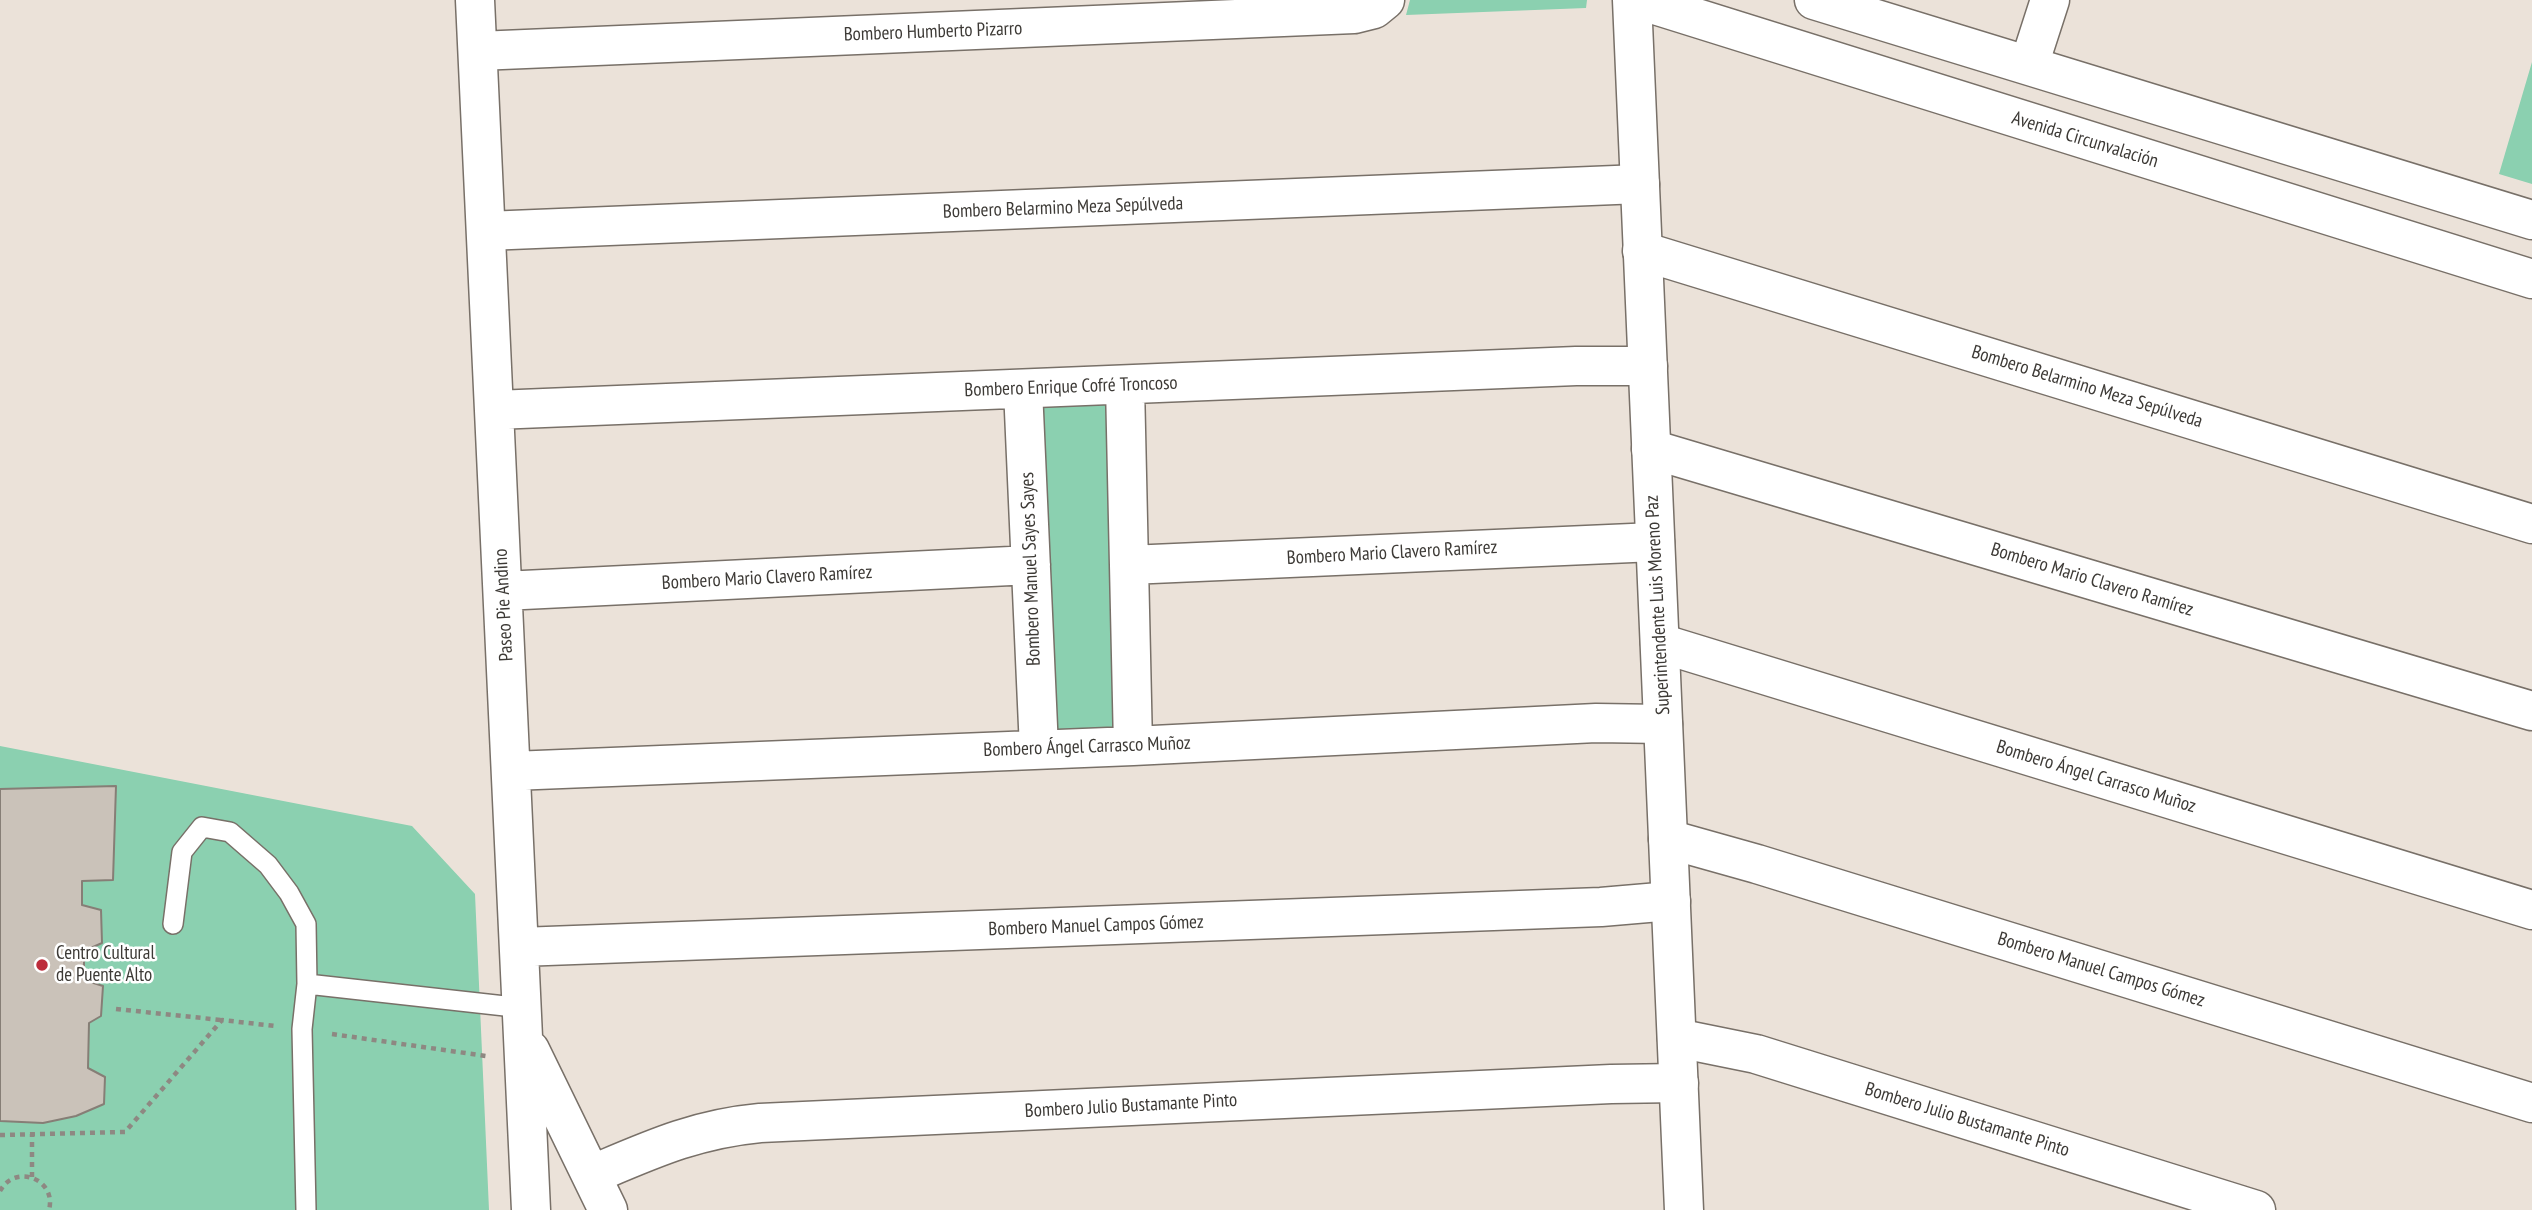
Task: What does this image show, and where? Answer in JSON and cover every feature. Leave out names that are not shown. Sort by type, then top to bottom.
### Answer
[{"type":"street","name":"Paseo Pie Andino","points":[[475,0],[531,1210]]},
{"type":"street","name":"Bombero Humberto Pizarro","points":[[478,51],[1354,14],[1374,9],[1385,0]]},
{"type":"street","name":"Superintendente Luis Moreno Paz","points":[[1632,0],[1685,1210]]},
{"type":"street","name":"Avenida Circunvalación","points":[[1639,0],[2532,279]]},
{"type":"street","points":[[2029,65],[2050,0]]},
{"type":"street","points":[[1835,3],[2532,220]]},
{"type":"street","name":"Bombero Belarmino Meza Sepúlveda","points":[[486,231],[1640,184]]},
{"type":"street","name":"Bombero Belarmino Meza Sepúlveda","points":[[1643,251],[2532,523]]},
{"type":"street","name":"Bombero Enrique Cofré Troncoso","points":[[495,410],[1576,366],[1648,366]]},
{"type":"street","points":[[1125,385],[1133,746]]},
{"type":"street","name":"Bombero Manuel Sayes Sayes","points":[[1023,389],[1039,749]]},
{"type":"street","name":"Bombero Mario Clavero Ramírez","points":[[1651,449],[2532,711]]},
{"type":"street","name":"Bombero Mario Clavero Ramírez","points":[[1129,565],[1655,542]]},
{"type":"street","name":"Bombero Mario Clavero Ramírez","points":[[503,591],[1031,565]]},
{"type":"street","name":"Bombero Ángel Carrasco Muñoz","points":[[1660,643],[2532,910]]},
{"type":"street","name":"Bombero Ángel Carrasco Muñoz","points":[[512,771],[1133,746],[1596,723],[1663,724]]},
{"type":"street","name":"Bombero Manuel Campos Gómez","points":[[1668,839],[2532,1103]]},
{"type":"street","name":"Bombero Manuel Campos Gómez","points":[[520,947],[1601,907],[1671,901]]},
{"type":"street","points":[[524,1036],[608,1210]]},
{"type":"street","name":"Bombero Julio Bustamante Pinto","points":[[1677,1038],[1756,1054],[2256,1210]]},
{"type":"street","name":"Bombero Julio Bustamante Pinto","points":[[591,1175],[690,1135],[760,1123],[1597,1084],[1679,1083]]},
{"type":"lane","points":[[173,924],[182,852],[202,827],[230,832],[268,865],[289,893],[306,924],[307,984],[302,1029],[306,1210]]},
{"type":"lane","points":[[307,984],[524,1036]]},
{"type":"path","points":[[116,1009],[302,1029],[524,1036]]},
{"type":"path","points":[[0,1135],[125,1132],[222,1020]]},
{"type":"path","points":[[32,1134],[32,1177]]},
{"type":"path","points":[[0,1191],[15,1177],[32,1177],[46,1187],[50,1196],[49,1210]]},
{"type":"green space","points":[[1410,0],[1587,0],[1586,8],[1406,15]]},
{"type":"green space","points":[[2532,62],[2532,184],[2499,174]]},
{"type":"green space","points":[[1111,398],[1122,735],[1051,737],[1037,400]]},
{"type":"green space","points":[[0,746],[412,826],[475,894],[489,1210],[0,1210]]},
{"type":"building","name":"Centro Cultural de Puente Alto","points":[[116,786],[113,880],[82,881],[82,905],[101,910],[102,943],[84,951],[84,980],[103,986],[101,1016],[89,1023],[88,1068],[105,1077],[104,1104],[76,1116],[43,1123],[0,1121],[0,789]]},
{"type":"place","name":"Centro Cultural de Puente Alto","points":[[42,965]]}]
